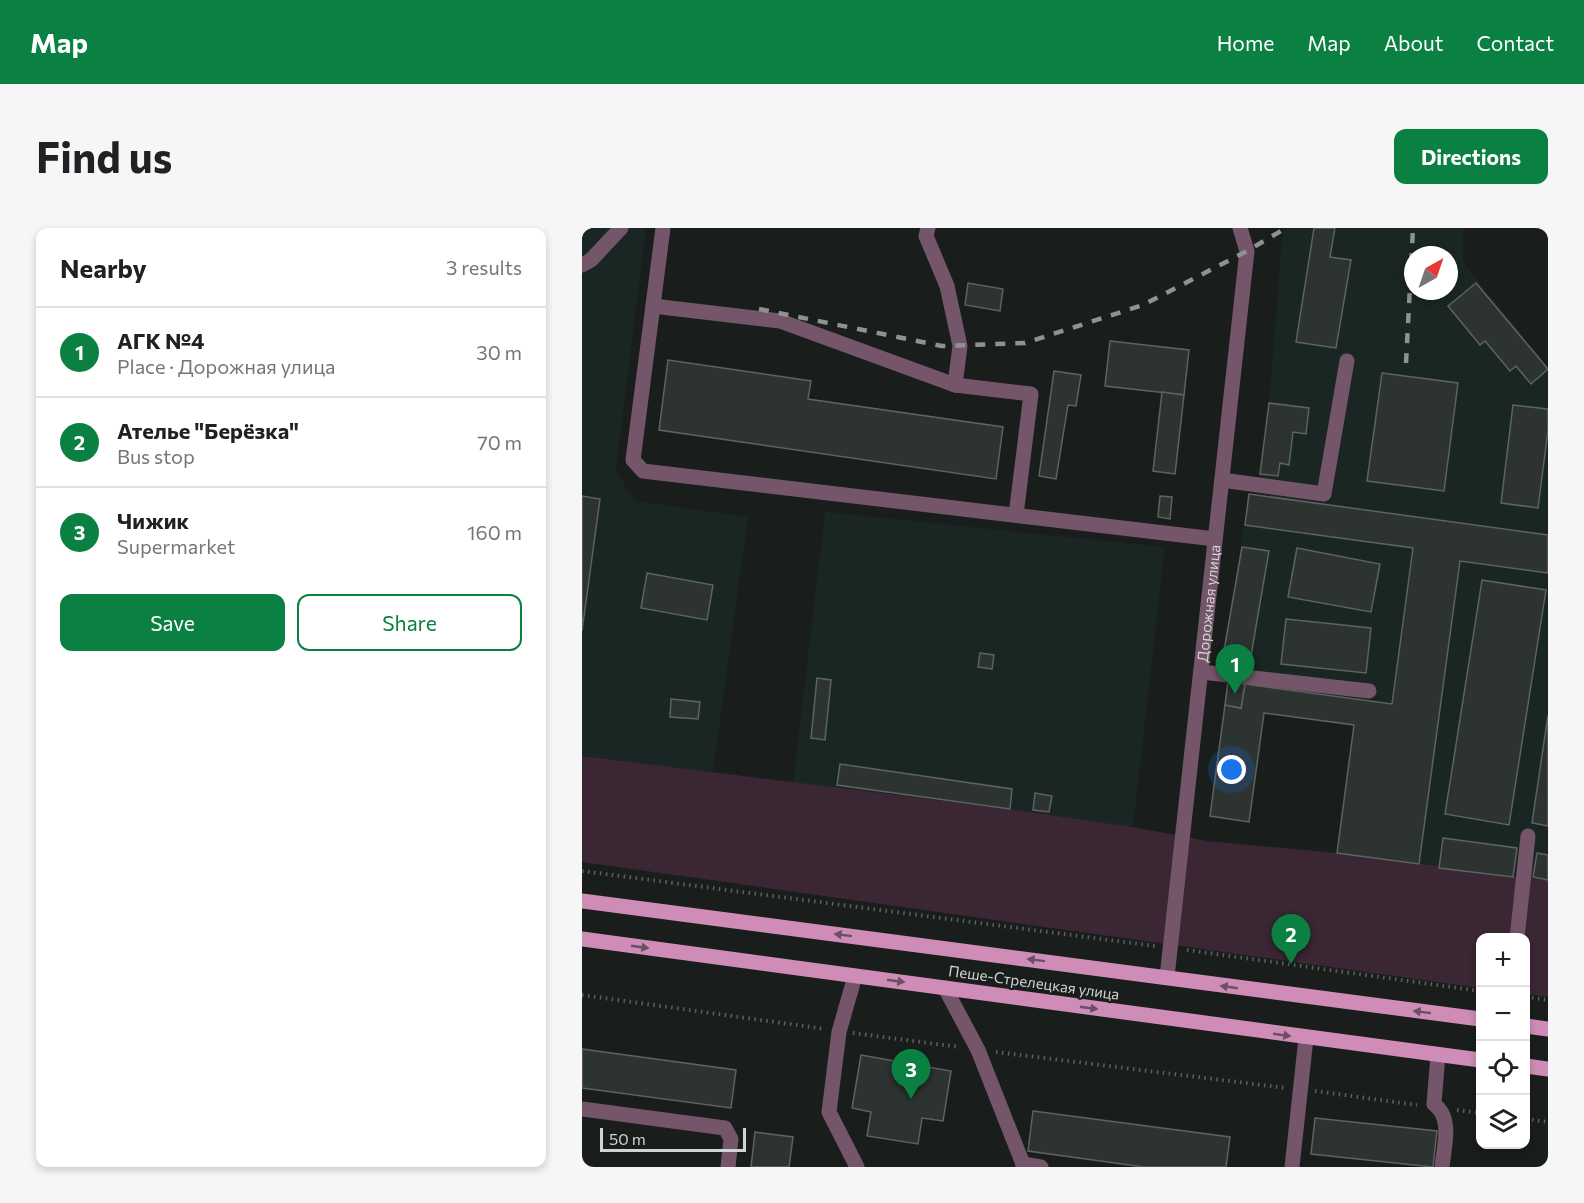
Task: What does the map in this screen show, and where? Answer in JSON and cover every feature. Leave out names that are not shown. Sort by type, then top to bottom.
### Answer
[{"type":"main road","name":"Пеше-Стрелецкая улица","points":[[582,901],[1476,1019]]},
{"type":"main road","name":"Пеше-Стрелецкая улица","points":[[582,939],[1476,1060]]},
{"type":"main road","points":[[1530,1027],[1548,1029]]},
{"type":"main road","points":[[1530,1067],[1548,1069]]},
{"type":"street","points":[[582,265],[591,260],[621,228]]},
{"type":"street","points":[[663,228],[633,460],[643,471],[1215,539]]},
{"type":"street","points":[[927,228],[926,236],[947,286],[960,345],[955,385]]},
{"type":"street","name":"Дорожная улица","points":[[1167,977],[1247,251],[1240,228]]},
{"type":"street","points":[[653,306],[780,321],[955,385],[1031,394],[1016,514]]},
{"type":"street","points":[[1222,480],[1324,494],[1347,361]]},
{"type":"street","points":[[1201,672],[1369,691]]},
{"type":"street","points":[[1518,933],[1528,836]]},
{"type":"street","points":[[855,976],[839,1032],[829,1112],[857,1167]]},
{"type":"street","points":[[945,988],[978,1050],[1023,1166],[1041,1167]]},
{"type":"street","points":[[1292,1167],[1306,1038]]},
{"type":"street","points":[[1438,1055],[1434,1104],[1446,1121],[1442,1167]]},
{"type":"street","points":[[582,1109],[725,1128],[731,1139],[728,1167]]},
{"type":"path","points":[[582,871],[1476,990]]},
{"type":"path","points":[[582,994],[839,1032],[1476,1113]]},
{"type":"path","points":[[1530,998],[1548,1000]]},
{"type":"path","points":[[1530,1120],[1548,1122]]},
{"type":"shaded area","points":[[582,228],[646,228],[616,471],[635,501],[748,517],[713,773],[582,756]]},
{"type":"shaded area","points":[[1283,228],[1463,228],[1463,262],[1548,367],[1548,880],[1390,860],[1404,731],[1264,713],[1242,708],[1221,668],[1249,494],[1257,495],[1269,403]]},
{"type":"shaded area","points":[[825,512],[1165,547],[1133,827],[1010,809],[793,783]]},
{"type":"shaded area","points":[[582,756],[1010,809],[1133,827],[1207,841],[1337,853],[1548,880],[1548,997],[1530,995],[1530,933],[1476,933],[1476,987],[582,862]]},
{"type":"building","points":[[1314,228],[1335,228],[1330,257],[1351,260],[1336,348],[1296,342]]},
{"type":"building","points":[[968,283],[1003,289],[1000,311],[965,305]]},
{"type":"building","points":[[1476,283],[1548,369],[1531,384],[1516,366],[1510,371],[1485,341],[1480,345],[1448,306]]},
{"type":"building","points":[[1110,341],[1189,350],[1184,395],[1105,386]]},
{"type":"building","points":[[668,360],[811,381],[808,399],[1003,427],[996,479],[659,430]]},
{"type":"building","points":[[1054,371],[1081,375],[1076,406],[1068,405],[1056,479],[1039,476]]},
{"type":"building","points":[[1382,373],[1458,383],[1444,491],[1367,481]]},
{"type":"building","points":[[1162,392],[1184,395],[1175,474],[1153,471]]},
{"type":"building","points":[[1269,403],[1309,408],[1306,434],[1293,432],[1289,465],[1280,463],[1278,476],[1260,474]]},
{"type":"building","points":[[1513,405],[1548,409],[1548,430],[1538,508],[1501,503]]},
{"type":"building","points":[[1249,494],[1548,535],[1548,573],[1460,561],[1419,864],[1337,853],[1354,725],[1264,713],[1249,822],[1210,816],[1225,705],[1241,708],[1245,684],[1392,704],[1413,548],[1245,525]]},
{"type":"building","points":[[582,496],[600,499],[582,631]]},
{"type":"building","points":[[1160,496],[1172,497],[1170,519],[1158,517]]},
{"type":"building","points":[[1242,547],[1269,551],[1248,673],[1221,668]]},
{"type":"building","points":[[1297,548],[1380,564],[1371,612],[1288,597]]},
{"type":"building","points":[[647,573],[713,585],[707,620],[641,608]]},
{"type":"building","points":[[1482,580],[1546,590],[1509,825],[1445,814]]},
{"type":"building","points":[[1286,619],[1371,628],[1366,673],[1281,664]]},
{"type":"building","points":[[980,653],[994,655],[992,669],[978,667]]},
{"type":"building","points":[[817,678],[831,680],[825,740],[811,738]]},
{"type":"building","points":[[1228,681],[1245,684],[1241,708],[1225,705]]},
{"type":"building","points":[[671,699],[700,702],[698,719],[670,717]]},
{"type":"building","points":[[1548,715],[1548,826],[1532,823]]},
{"type":"building","points":[[840,764],[1012,789],[1010,809],[837,785]]},
{"type":"building","points":[[1035,793],[1052,796],[1049,812],[1033,810]]},
{"type":"building","points":[[1443,838],[1517,848],[1513,877],[1439,868]]},
{"type":"building","points":[[1537,853],[1548,855],[1548,880],[1533,877]]},
{"type":"building","points":[[582,1049],[736,1070],[731,1108],[582,1088]]},
{"type":"building","points":[[861,1055],[951,1071],[943,1121],[922,1118],[918,1144],[867,1136],[871,1112],[852,1108]]},
{"type":"building","points":[[1033,1111],[1230,1137],[1226,1167],[1144,1167],[1028,1151]]},
{"type":"building","points":[[1315,1118],[1437,1131],[1433,1167],[1311,1154]]},
{"type":"building","points":[[755,1132],[793,1137],[789,1167],[751,1167]]},
{"type":"railway","points":[[759,309],[942,346],[1025,343],[1143,305],[1286,228]]},
{"type":"railway","points":[[1406,363],[1413,228]]},
{"type":"place","name":"АГК №4","points":[[1235,694]]},
{"type":"place","name":"Ателье \"Берёзка\"","points":[[1291,964]]},
{"type":"place","name":"Чижик","points":[[911,1099]]}]
